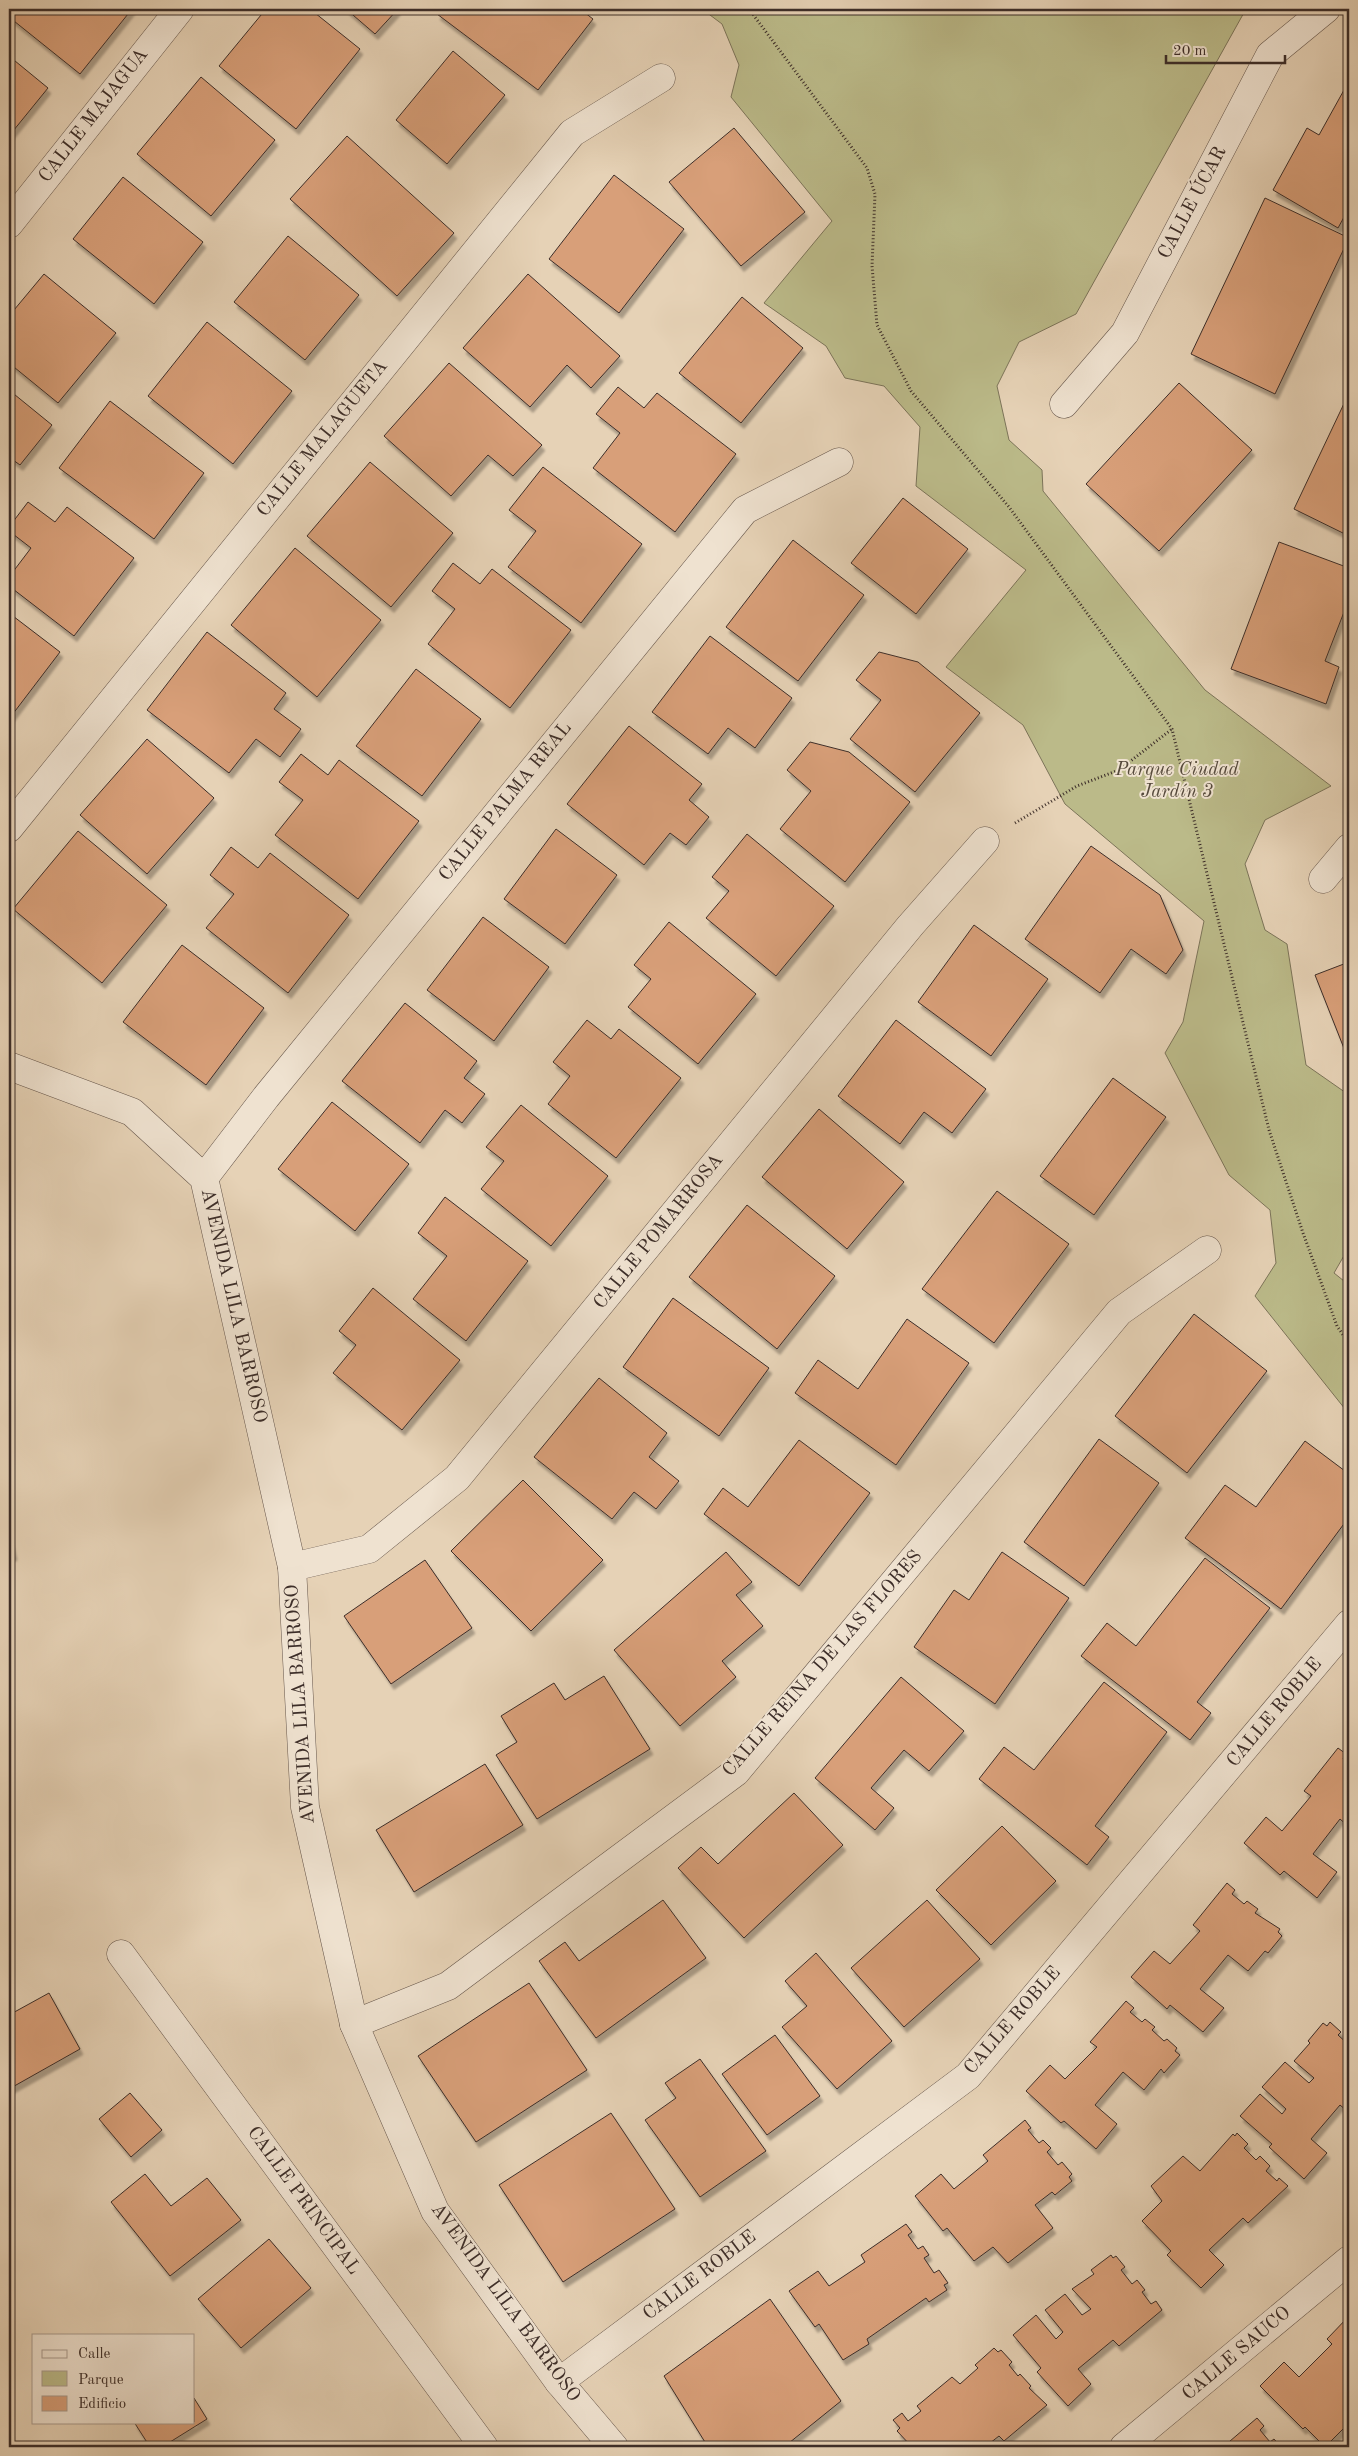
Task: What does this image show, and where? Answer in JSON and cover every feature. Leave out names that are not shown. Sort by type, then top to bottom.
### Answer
[{"type":"street","name":"CALLE MAJAGUA","points":[[9,224],[180,9]]},
{"type":"street","name":"CALLE ÚCAR","points":[[1064,404],[1125,333],[1270,55],[1326,9]]},
{"type":"street","name":"CALLE MALAGUETA","points":[[9,828],[572,133],[662,78]]},
{"type":"street","name":"CALLE PALMA REAL","points":[[204,1178],[272,1089],[746,510],[839,462]]},
{"type":"street","name":"CALLE POMARROSA","points":[[292,1567],[368,1549],[457,1478],[910,926],[985,841]]},
{"type":"street","points":[[1323,879],[1349,848]]},
{"type":"street","name":"AVENIDA LILA BARROSO","points":[[9,1066],[132,1112],[204,1178],[292,1567],[305,1807],[354,2024],[435,2211],[559,2382],[614,2447]]},
{"type":"street","name":"CALLE REINA DE LAS FLORES","points":[[354,2024],[448,1986],[736,1772],[1119,1312],[1208,1250]]},
{"type":"street","name":"CALLE ROBLE","points":[[559,2382],[968,2076],[1349,1624]]},
{"type":"street","name":"CALLE PRINCIPAL","points":[[122,1954],[484,2447]]},
{"type":"street","name":"CALLE SAUCO","points":[[1124,2447],[1349,2260]]},
{"type":"path","points":[[749,9],[867,168],[875,194],[872,266],[877,325],[911,391],[1009,507],[1172,729],[1270,1130],[1337,1326],[1349,1344]]},
{"type":"path","points":[[985,841],[1077,786],[1119,770],[1172,729]]},
{"type":"green space","name":"Parque Ciudad Jardín 3","points":[[702,9],[1246,9],[1076,314],[1019,342],[997,386],[1009,440],[1042,470],[1043,491],[1205,690],[1331,786],[1265,820],[1245,864],[1265,930],[1287,944],[1306,1065],[1349,1095],[1349,1247],[1334,1273],[1349,1285],[1349,1414],[1255,1296],[1276,1263],[1270,1210],[1229,1175],[1165,1053],[1183,1022],[1204,921],[1065,804],[1023,725],[946,667],[1026,570],[916,486],[920,427],[884,386],[845,378],[826,346],[764,303],[832,221],[731,97],[739,65],[722,24]]},
{"type":"building","points":[[9,9],[132,9],[80,74],[9,17]]},
{"type":"building","points":[[266,9],[310,9],[360,49],[296,129],[219,66]]},
{"type":"building","points":[[346,9],[398,9],[375,34]]},
{"type":"building","points":[[441,9],[580,9],[593,19],[538,90],[437,14]]},
{"type":"building","points":[[453,51],[505,95],[447,164],[396,120]]},
{"type":"building","points":[[9,56],[48,88],[9,136]]},
{"type":"building","points":[[201,77],[275,140],[211,216],[137,154]]},
{"type":"building","points":[[1349,81],[1349,208],[1338,228],[1273,190],[1307,128],[1319,135]]},
{"type":"building","points":[[734,128],[805,212],[741,266],[669,182]]},
{"type":"building","points":[[347,136],[454,233],[397,296],[290,199]]},
{"type":"building","points":[[614,175],[684,229],[619,313],[549,259]]},
{"type":"building","points":[[123,177],[203,242],[154,304],[73,239]]},
{"type":"building","points":[[1265,198],[1349,238],[1275,394],[1191,354]]},
{"type":"building","points":[[288,236],[359,295],[305,360],[234,302]]},
{"type":"building","points":[[44,274],[116,333],[58,403],[9,363],[9,316]]},
{"type":"building","points":[[528,274],[620,356],[591,388],[567,365],[530,407],[463,348]]},
{"type":"building","points":[[742,297],[803,348],[741,423],[679,373]]},
{"type":"building","points":[[207,322],[292,391],[233,464],[148,396]]},
{"type":"building","points":[[449,363],[542,445],[513,476],[488,455],[451,496],[384,436]]},
{"type":"building","points":[[1179,383],[1252,450],[1159,551],[1086,484]]},
{"type":"building","points":[[618,387],[644,408],[657,393],[736,454],[675,532],[593,468],[620,433],[596,414]]},
{"type":"building","points":[[9,390],[52,425],[20,465],[9,457]]},
{"type":"building","points":[[1349,393],[1349,536],[1294,509]]},
{"type":"building","points":[[110,401],[204,473],[154,539],[59,468]]},
{"type":"building","points":[[370,462],[453,533],[391,607],[307,536]]},
{"type":"building","points":[[543,467],[642,544],[581,623],[508,567],[536,531],[509,510]]},
{"type":"building","points":[[903,498],[968,549],[916,614],[851,563]]},
{"type":"building","points":[[28,502],[55,522],[67,507],[134,558],[74,636],[9,586],[9,577],[31,548],[9,531],[9,527]]},
{"type":"building","points":[[793,540],[864,595],[798,681],[726,627]]},
{"type":"building","points":[[1279,542],[1349,568],[1349,614],[1344,612],[1325,661],[1339,667],[1326,704],[1231,669]]},
{"type":"building","points":[[295,548],[381,620],[317,697],[231,625]]},
{"type":"building","points":[[453,563],[480,584],[492,569],[571,630],[510,708],[428,644],[455,609],[432,591]]},
{"type":"building","points":[[9,613],[60,652],[9,719]]},
{"type":"building","points":[[207,632],[286,693],[274,709],[301,729],[280,757],[256,739],[229,773],[147,710]]},
{"type":"building","points":[[710,636],[792,698],[755,748],[728,728],[708,754],[652,712]]},
{"type":"building","points":[[879,652],[918,662],[980,713],[915,792],[850,739],[881,700],[856,680]]},
{"type":"building","points":[[416,669],[481,719],[422,796],[356,746]]},
{"type":"building","points":[[629,726],[702,784],[689,800],[709,817],[686,845],[670,833],[644,865],[567,804]]},
{"type":"building","points":[[147,739],[214,798],[147,874],[80,815]]},
{"type":"building","points":[[810,742],[849,752],[910,802],[845,882],[780,829],[811,791],[787,770]]},
{"type":"building","points":[[301,754],[328,775],[339,760],[419,821],[358,899],[275,835],[303,800],[279,782]]},
{"type":"building","points":[[556,829],[617,875],[565,944],[504,899]]},
{"type":"building","points":[[78,831],[167,905],[102,983],[13,909]]},
{"type":"building","points":[[747,834],[834,906],[776,976],[706,918],[729,891],[712,877]]},
{"type":"building","points":[[1091,846],[1160,895],[1183,950],[1166,974],[1131,949],[1100,993],[1025,939]]},
{"type":"building","points":[[231,847],[258,868],[270,853],[349,915],[288,993],[206,928],[234,894],[210,875]]},
{"type":"building","points":[[483,917],[549,967],[494,1041],[427,990]]},
{"type":"building","points":[[669,922],[756,994],[698,1064],[628,1007],[651,979],[634,965]]},
{"type":"building","points":[[974,925],[1048,979],[991,1056],[918,1002]]},
{"type":"building","points":[[182,945],[264,1008],[206,1085],[123,1022]]},
{"type":"building","points":[[1349,962],[1349,1061],[1315,975]]},
{"type":"building","points":[[405,1003],[477,1061],[464,1078],[485,1094],[462,1123],[445,1110],[420,1143],[342,1081]]},
{"type":"building","points":[[587,1020],[611,1039],[619,1029],[681,1078],[616,1158],[548,1104],[570,1076],[553,1062]]},
{"type":"building","points":[[896,1020],[986,1089],[952,1133],[924,1112],[900,1144],[838,1096]]},
{"type":"building","points":[[1113,1078],[1166,1117],[1094,1215],[1040,1176]]},
{"type":"building","points":[[332,1102],[409,1164],[355,1231],[278,1169]]},
{"type":"building","points":[[521,1105],[608,1176],[551,1246],[481,1189],[504,1161],[486,1147]]},
{"type":"building","points":[[819,1109],[904,1182],[847,1249],[762,1177]]},
{"type":"building","points":[[997,1191],[1069,1244],[994,1343],[922,1289]]},
{"type":"building","points":[[445,1197],[528,1261],[466,1341],[413,1299],[447,1256],[418,1233]]},
{"type":"building","points":[[747,1205],[835,1276],[777,1349],[689,1277]]},
{"type":"building","points":[[373,1288],[460,1360],[402,1430],[333,1373],[356,1345],[339,1331]]},
{"type":"building","points":[[673,1298],[769,1368],[719,1436],[623,1367]]},
{"type":"building","points":[[1194,1314],[1267,1371],[1187,1473],[1115,1416]]},
{"type":"building","points":[[907,1319],[969,1363],[896,1465],[795,1393],[818,1360],[858,1389]]},
{"type":"building","points":[[599,1378],[667,1433],[649,1457],[679,1481],[656,1509],[634,1492],[612,1519],[534,1457]]},
{"type":"building","points":[[1099,1439],[1159,1483],[1084,1586],[1024,1542]]},
{"type":"building","points":[[799,1440],[870,1493],[799,1586],[704,1514],[723,1488],[748,1507]]},
{"type":"building","points":[[1305,1441],[1349,1474],[1349,1517],[1281,1609],[1185,1538],[1225,1485],[1256,1507]]},
{"type":"building","points":[[523,1480],[603,1560],[531,1631],[451,1551]]},
{"type":"building","points":[[9,1533],[14,1555],[9,1556]]},
{"type":"building","points":[[726,1552],[752,1582],[736,1595],[763,1626],[722,1661],[736,1677],[680,1726],[614,1650]]},
{"type":"building","points":[[1002,1552],[1069,1598],[995,1704],[914,1647],[954,1590],[969,1600]]},
{"type":"building","points":[[1205,1558],[1270,1608],[1197,1702],[1211,1713],[1190,1740],[1081,1656],[1107,1623],[1136,1646]]},
{"type":"building","points":[[425,1560],[472,1628],[391,1684],[344,1616]]},
{"type":"building","points":[[604,1676],[650,1749],[537,1819],[496,1755],[517,1742],[501,1716],[554,1683],[565,1700]]},
{"type":"building","points":[[901,1677],[964,1731],[929,1771],[904,1750],[871,1788],[894,1808],[875,1830],[815,1778]]},
{"type":"building","points":[[1104,1682],[1167,1732],[1095,1826],[1109,1837],[1087,1865],[979,1779],[1004,1747],[1034,1770]]},
{"type":"building","points":[[1338,1748],[1346,1754],[1343,1759],[1349,1764],[1349,1827],[1340,1819],[1313,1854],[1337,1872],[1317,1898],[1284,1871],[1280,1875],[1244,1843],[1266,1817],[1282,1831],[1311,1796],[1304,1791]]},
{"type":"building","points":[[485,1764],[523,1825],[414,1892],[376,1830]]},
{"type":"building","points":[[794,1793],[843,1845],[744,1938],[678,1868],[701,1847],[718,1864]]},
{"type":"building","points":[[1002,1826],[1056,1881],[991,1945],[936,1890]]},
{"type":"building","points":[[1227,1883],[1235,1890],[1232,1894],[1244,1904],[1247,1901],[1258,1909],[1255,1913],[1280,1929],[1278,1932],[1282,1936],[1268,1953],[1265,1951],[1248,1971],[1228,1955],[1200,1989],[1224,2008],[1203,2032],[1170,2005],[1167,2009],[1131,1977],[1154,1951],[1170,1964],[1200,1931],[1193,1925]]},
{"type":"building","points":[[663,1900],[706,1958],[596,2038],[539,1961],[565,1942],[579,1961]]},
{"type":"building","points":[[927,1900],[980,1959],[904,2027],[851,1968]]},
{"type":"building","points":[[816,1953],[892,2041],[837,2089],[782,2027],[807,2006],[785,1981]]},
{"type":"building","points":[[529,1983],[587,2070],[476,2142],[418,2056]]},
{"type":"building","points":[[49,1993],[80,2049],[9,2089],[9,2015]]},
{"type":"building","points":[[1126,2001],[1134,2008],[1130,2012],[1142,2022],[1145,2019],[1155,2027],[1152,2030],[1164,2041],[1167,2039],[1177,2048],[1175,2051],[1180,2055],[1164,2073],[1161,2069],[1144,2090],[1123,2072],[1095,2105],[1117,2124],[1096,2149],[1064,2121],[1061,2123],[1026,2091],[1050,2065],[1065,2079],[1097,2047],[1090,2042]]},
{"type":"building","points":[[1330,2022],[1341,2032],[1338,2035],[1349,2045],[1349,2108],[1347,2111],[1340,2105],[1311,2139],[1327,2153],[1304,2179],[1269,2147],[1272,2144],[1240,2116],[1260,2094],[1282,2114],[1286,2109],[1262,2087],[1285,2062],[1309,2083],[1314,2078],[1294,2061],[1310,2043],[1308,2041],[1323,2023],[1327,2026]]},
{"type":"building","points":[[775,2035],[820,2096],[767,2135],[722,2074]]},
{"type":"building","points":[[700,2059],[766,2151],[700,2197],[645,2120],[676,2098],[665,2083]]},
{"type":"building","points":[[130,2093],[162,2130],[131,2157],[99,2119]]},
{"type":"building","points":[[611,2113],[675,2209],[563,2282],[499,2185]]},
{"type":"building","points":[[1025,2120],[1031,2128],[1028,2130],[1039,2143],[1043,2140],[1051,2148],[1047,2152],[1058,2165],[1062,2162],[1072,2174],[1069,2177],[1072,2181],[1055,2195],[1052,2192],[1035,2205],[1053,2228],[1008,2263],[993,2247],[974,2261],[947,2228],[943,2231],[915,2196],[941,2174],[954,2189],[988,2161],[983,2155]]},
{"type":"building","points":[[1237,2133],[1248,2144],[1244,2148],[1256,2160],[1260,2156],[1270,2166],[1266,2171],[1277,2181],[1279,2178],[1288,2186],[1248,2223],[1243,2218],[1209,2250],[1224,2265],[1201,2288],[1167,2255],[1171,2251],[1142,2221],[1162,2201],[1151,2186],[1183,2156],[1200,2171],[1233,2134],[1235,2136]]},
{"type":"building","points":[[145,2174],[171,2206],[207,2178],[241,2220],[170,2276],[111,2202]]},
{"type":"building","points":[[906,2224],[912,2232],[908,2235],[918,2249],[923,2246],[929,2255],[924,2258],[934,2273],[939,2270],[948,2283],[944,2285],[947,2290],[929,2302],[926,2298],[867,2339],[869,2344],[843,2360],[819,2324],[815,2327],[789,2291],[818,2271],[829,2286],[865,2262],[861,2255]]},
{"type":"building","points":[[269,2239],[311,2288],[241,2348],[198,2299]]},
{"type":"building","points":[[1111,2255],[1113,2258],[1116,2256],[1125,2267],[1121,2270],[1132,2284],[1137,2280],[1145,2290],[1142,2292],[1151,2304],[1156,2301],[1162,2310],[1119,2346],[1113,2340],[1078,2369],[1091,2384],[1068,2406],[1037,2372],[1041,2368],[1013,2335],[1036,2315],[1056,2339],[1063,2332],[1045,2310],[1065,2294],[1082,2315],[1091,2309],[1072,2289],[1094,2274],[1091,2270]]},
{"type":"building","points":[[770,2299],[841,2401],[784,2447],[708,2447],[664,2376]]},
{"type":"building","points":[[1349,2316],[1349,2428],[1347,2425],[1325,2447],[1305,2427],[1303,2429],[1260,2386],[1284,2362],[1299,2377],[1332,2344],[1327,2339]]},
{"type":"building","points":[[994,2348],[998,2352],[1001,2350],[1012,2362],[1009,2365],[1018,2376],[1020,2374],[1031,2386],[1029,2388],[1047,2405],[1004,2441],[999,2436],[985,2447],[912,2447],[897,2431],[900,2428],[893,2420],[902,2413],[908,2421],[921,2411],[917,2406],[952,2377],[960,2384],[978,2368],[975,2365]]},
{"type":"building","points":[[195,2400],[207,2419],[162,2447],[150,2447],[135,2424],[195,2424]]},
{"type":"building","points":[[1257,2418],[1264,2426],[1260,2430],[1270,2442],[1274,2439],[1281,2447],[1223,2447]]}]
